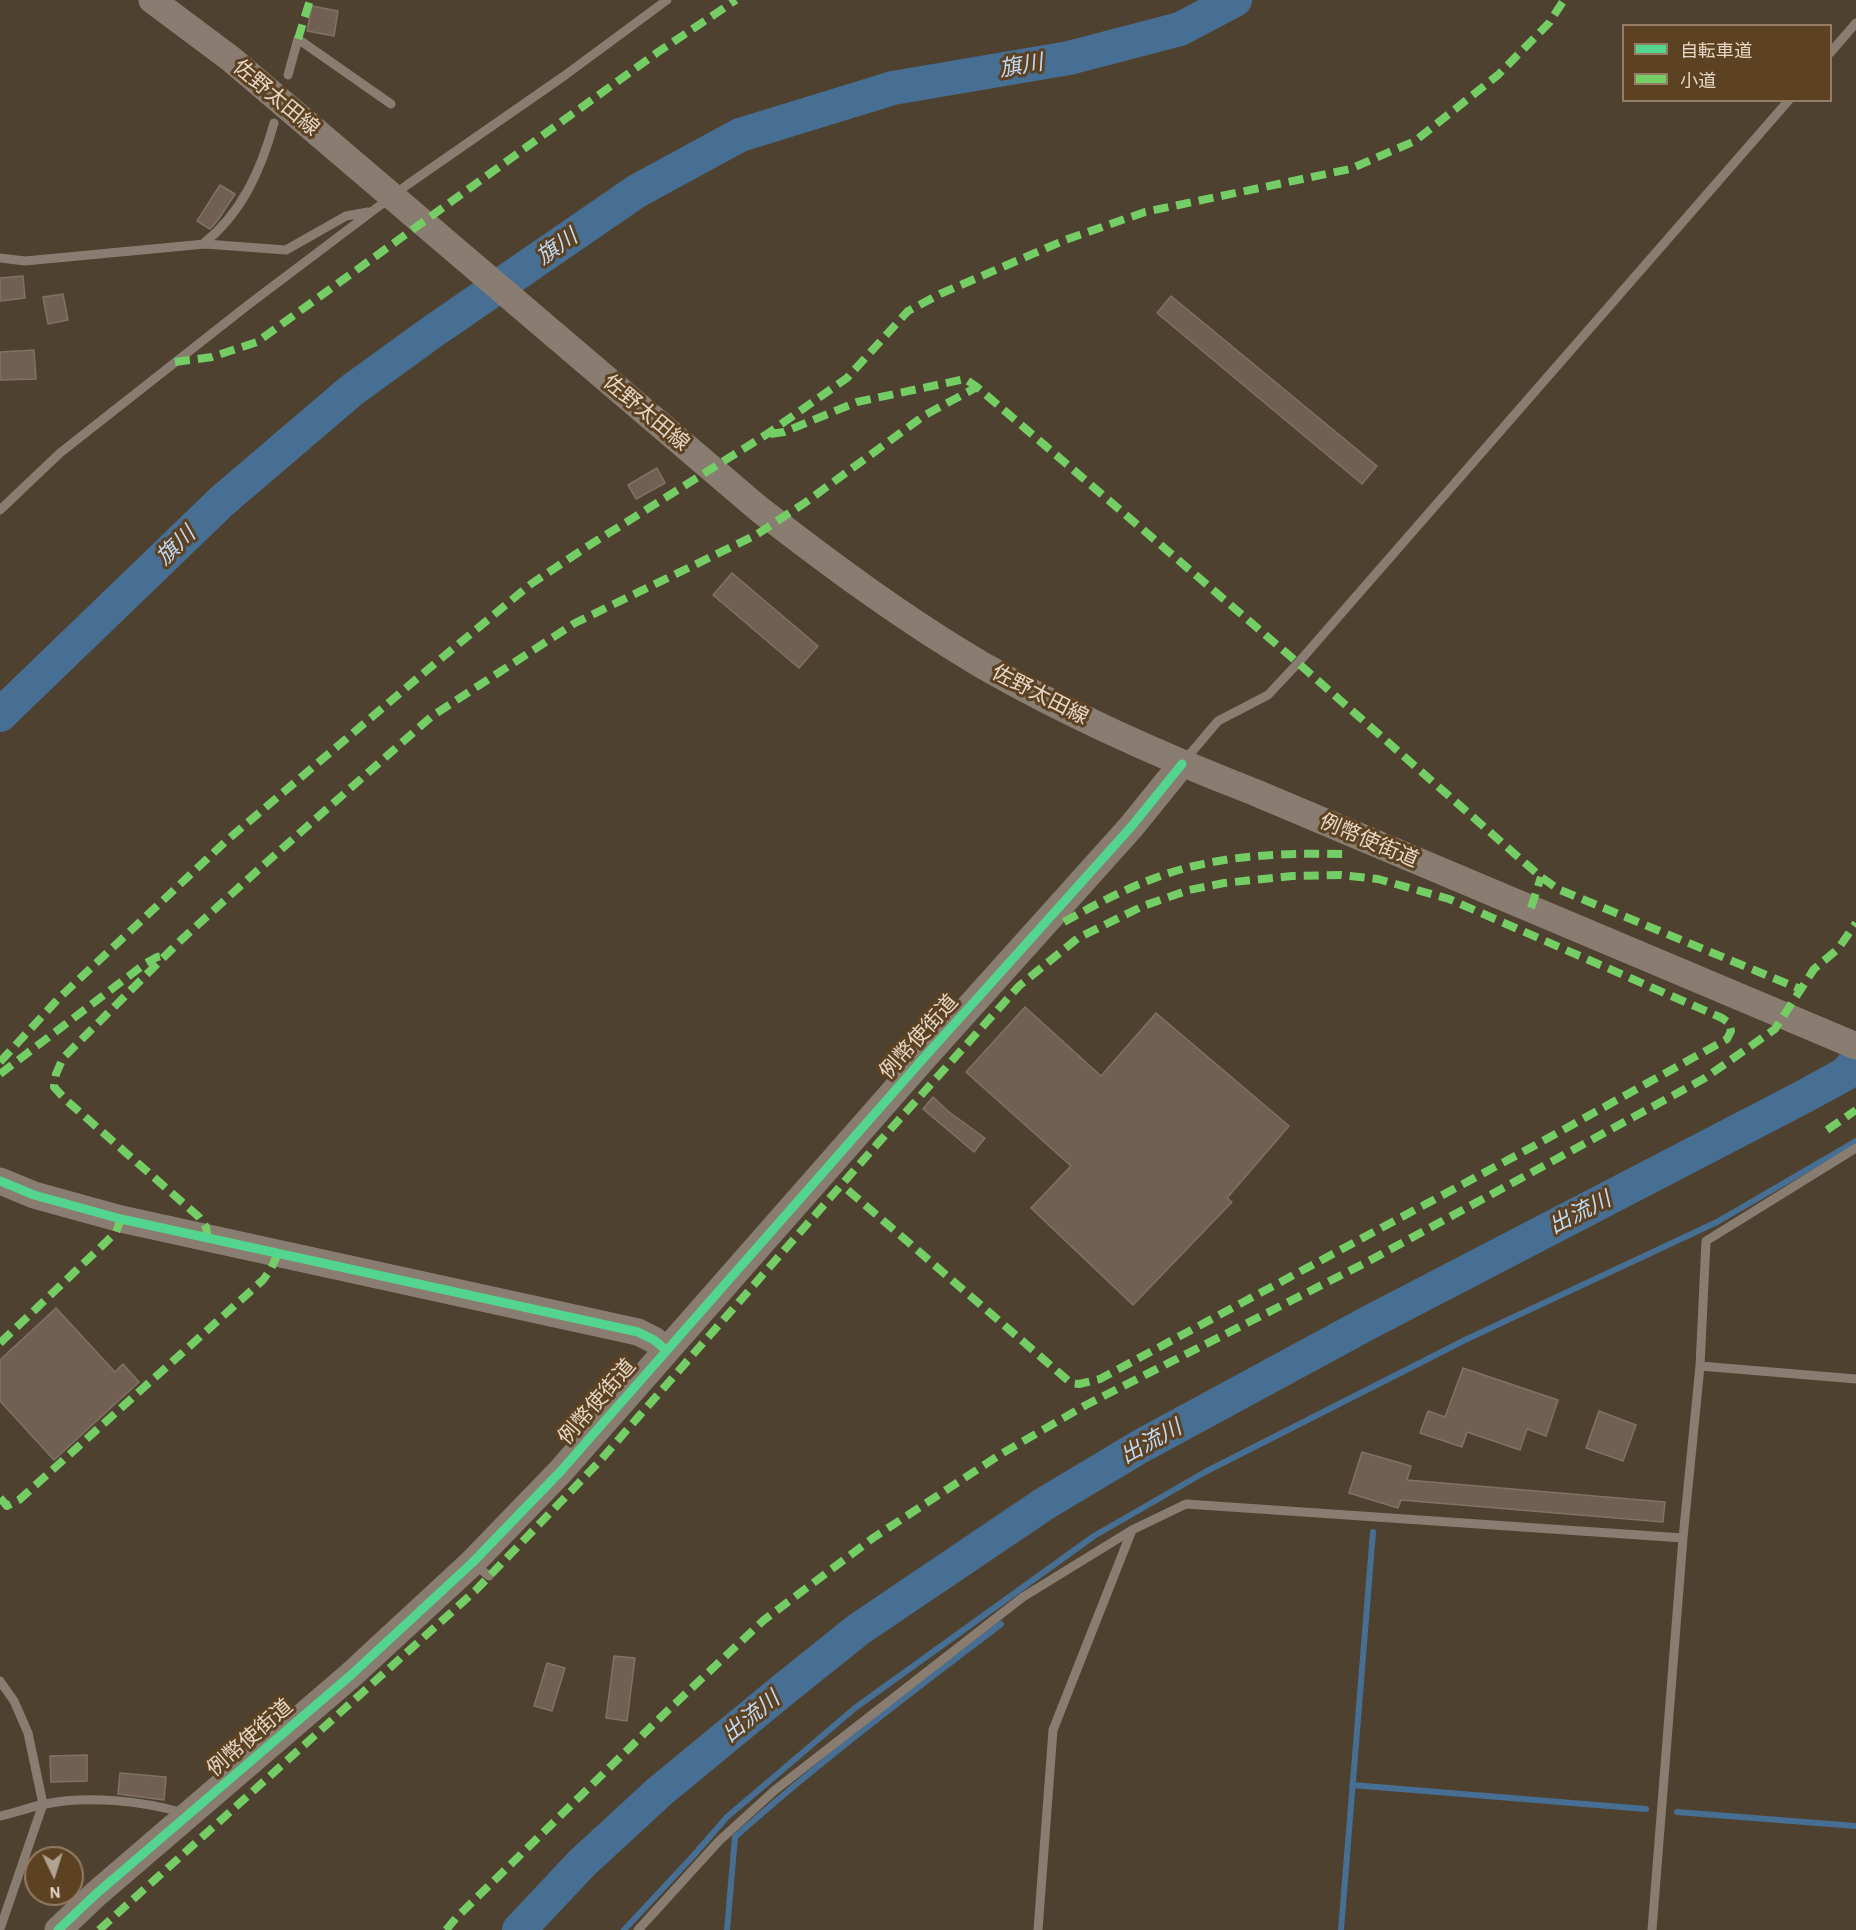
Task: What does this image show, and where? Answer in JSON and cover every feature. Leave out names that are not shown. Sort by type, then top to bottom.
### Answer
[{"type":"street","name":"佐野太田線","points":[[152,0],[231,59],[759,509],[821,558],[934,635],[1023,687],[1182,764]]},
{"type":"street","name":"例幣使街道","points":[[58,1930],[96,1894],[351,1675],[480,1570],[560,1472],[666,1350],[1131,827],[1182,764],[1254,792],[1856,1046]]},
{"type":"street","points":[[0,1181],[34,1195],[122,1219],[638,1332],[654,1340],[666,1350]]},
{"type":"lane","points":[[0,258],[25,261],[203,244],[286,250],[346,216],[370,212],[398,202],[667,0]]},
{"type":"lane","points":[[1832,50],[1856,23]]},
{"type":"lane","points":[[288,75],[298,39],[391,104]]},
{"type":"lane","points":[[1182,764],[1218,722],[1268,695],[1298,663],[1787,102]]},
{"type":"lane","points":[[203,244],[219,231],[246,196],[258,172],[274,123]]},
{"type":"lane","points":[[0,510],[60,453],[248,304],[370,212]]},
{"type":"lane","points":[[1652,1930],[1683,1538],[1700,1366],[1706,1241],[1856,1148]]},
{"type":"lane","points":[[1700,1366],[1856,1379]]},
{"type":"lane","points":[[638,1930],[719,1841],[776,1790],[1023,1597],[1132,1530],[1186,1504],[1683,1538]]},
{"type":"lane","points":[[1038,1930],[1053,1730],[1132,1530]]},
{"type":"lane","points":[[0,1681],[14,1701],[28,1733],[43,1804],[0,1929]]},
{"type":"lane","points":[[0,1816],[43,1804],[73,1799],[164,1807],[189,1815]]},
{"type":"building","points":[[312,6],[338,11],[334,36],[307,31]]},
{"type":"building","points":[[220,185],[235,194],[210,229],[197,221]]},
{"type":"building","points":[[23,276],[25,298],[0,301],[0,278]]},
{"type":"building","points":[[63,294],[68,320],[48,324],[43,297]]},
{"type":"building","points":[[1171,296],[1377,466],[1362,484],[1157,313]]},
{"type":"building","points":[[34,350],[36,379],[0,380],[0,352]]},
{"type":"building","points":[[657,468],[665,483],[636,499],[628,485]]},
{"type":"building","points":[[732,573],[818,646],[799,668],[713,595]]},
{"type":"building","points":[[1025,1007],[1101,1076],[1156,1013],[1289,1126],[1227,1198],[1232,1202],[1133,1305],[1031,1208],[1071,1166],[966,1072]]},
{"type":"building","points":[[933,1097],[949,1112],[985,1138],[974,1152],[923,1109]]},
{"type":"building","points":[[56,1308],[115,1372],[123,1364],[139,1382],[54,1460],[0,1401],[0,1360]]},
{"type":"building","points":[[1463,1368],[1558,1400],[1546,1436],[1527,1429],[1520,1450],[1467,1432],[1462,1447],[1420,1433],[1428,1411],[1445,1417]]},
{"type":"building","points":[[1599,1411],[1636,1425],[1623,1461],[1586,1448]]},
{"type":"building","points":[[1362,1452],[1411,1466],[1407,1480],[1665,1502],[1663,1522],[1401,1500],[1398,1508],[1349,1493]]},
{"type":"building","points":[[614,1656],[635,1658],[627,1721],[606,1718]]},
{"type":"building","points":[[547,1663],[565,1668],[552,1711],[534,1706]]},
{"type":"building","points":[[87,1755],[87,1781],[51,1782],[50,1756]]},
{"type":"building","points":[[120,1773],[166,1777],[164,1800],[118,1794]]},
{"type":"waterway","name":"旗川","points":[[0,715],[222,501],[352,390],[637,191],[740,135],[893,88],[1069,58],[1180,29],[1235,0]]},
{"type":"waterway","name":"出流川","points":[[519,1930],[582,1863],[659,1792],[784,1689],[859,1629],[1044,1504],[1141,1446],[1368,1323],[1803,1097],[1845,1074],[1856,1062]]},
{"type":"waterway","points":[[624,1930],[727,1817],[855,1708],[1094,1536],[1205,1472],[1467,1339],[1717,1222],[1856,1141]]},
{"type":"waterway","points":[[1341,1930],[1373,1532]]},
{"type":"waterway","points":[[727,1930],[735,1837],[833,1754],[1001,1624]]},
{"type":"waterway","points":[[1352,1785],[1646,1809]]},
{"type":"waterway","points":[[1677,1812],[1856,1826]]},
{"type":"marked path","points":[[298,39],[310,0]]},
{"type":"marked path","points":[[175,362],[212,357],[257,342],[658,52],[736,0]]},
{"type":"marked path","points":[[0,1062],[59,998],[226,841],[531,584],[767,434],[847,378],[908,311],[940,294],[1065,240],[1145,212],[1350,169],[1415,141],[1498,75],[1549,23],[1564,0]]},
{"type":"marked path","points":[[770,434],[784,432],[857,402],[965,379],[1298,663],[1541,877],[1558,889],[1800,989]]},
{"type":"marked path","points":[[208,1239],[206,1227],[199,1217],[54,1087],[56,1074],[63,1058],[180,941],[432,716],[575,623],[756,535],[806,502],[925,415],[977,387]]},
{"type":"marked path","points":[[1064,922],[1127,889],[1194,866],[1269,855],[1345,854]]},
{"type":"marked path","points":[[99,1930],[475,1591],[598,1463],[879,1142],[1019,986],[1078,938],[1143,906],[1189,890],[1224,883],[1292,876],[1341,875],[1378,879],[1449,899],[1722,1018],[1729,1023],[1731,1031],[1727,1039],[1532,1147],[1100,1379],[1079,1384],[1071,1383],[842,1185]]},
{"type":"marked path","points":[[1531,908],[1541,877]]},
{"type":"marked path","points":[[446,1930],[663,1715],[764,1620],[873,1538],[1001,1454],[1086,1405],[1367,1262],[1705,1078],[1775,1029],[1814,969],[1838,949],[1856,923]]},
{"type":"marked path","points":[[0,1074],[146,963],[162,956]]},
{"type":"marked path","points":[[1827,1130],[1856,1110]]},
{"type":"marked path","points":[[0,1343],[116,1232],[121,1219]]},
{"type":"marked path","points":[[0,1498],[7,1506],[19,1500],[263,1280],[278,1253]]},
{"type":"cycle path","points":[[58,1930],[96,1894],[351,1675],[472,1563],[560,1472],[921,1061],[1131,827],[1182,764]]},
{"type":"cycle path","points":[[0,1181],[34,1195],[121,1219],[638,1332],[654,1340],[666,1350]]}]
